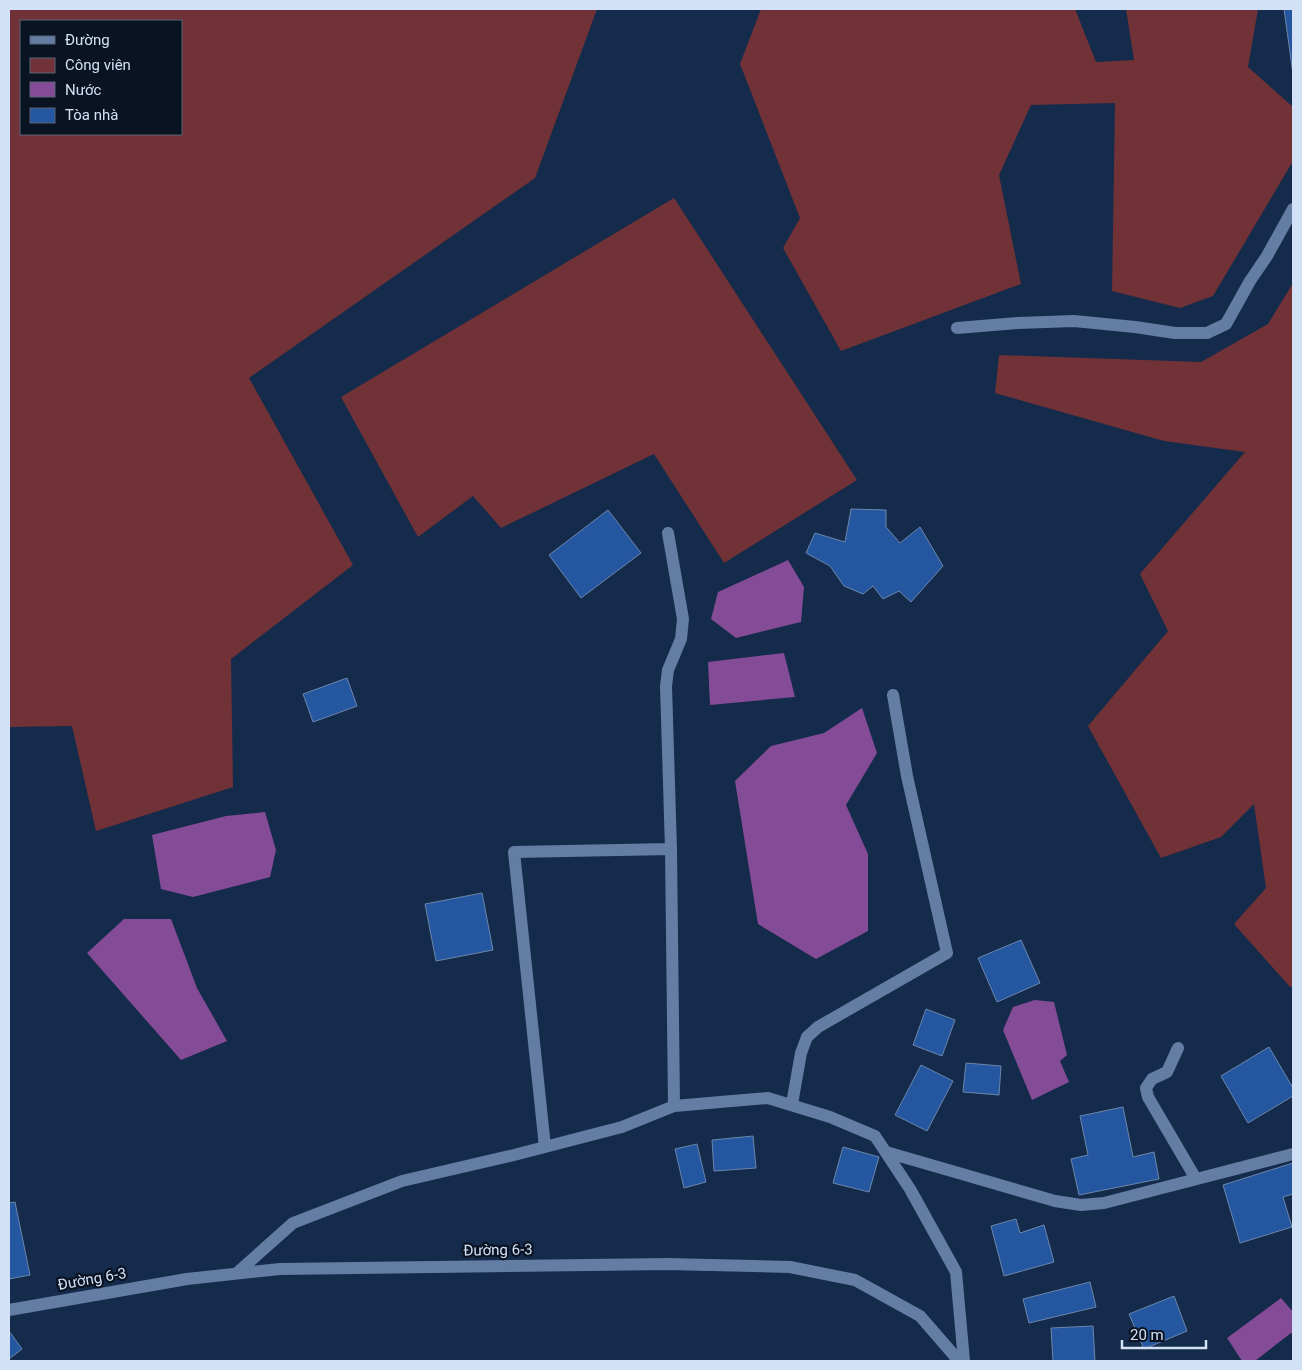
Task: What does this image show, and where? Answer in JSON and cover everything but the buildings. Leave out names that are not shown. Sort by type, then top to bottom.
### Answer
[{"type":"street","points":[[957,328],[1074,321],[1175,333],[1207,334],[1226,324],[1293,209]]},
{"type":"street","points":[[668,533],[683,619],[681,640],[668,670],[666,686],[671,849],[674,1106]]},
{"type":"street","points":[[792,1104],[801,1053],[807,1037],[818,1027],[948,952],[907,776],[893,695]]},
{"type":"street","points":[[545,1147],[514,852],[671,849]]},
{"type":"street","points":[[1178,1048],[1166,1072],[1152,1079],[1146,1088],[1148,1097],[1196,1179]]},
{"type":"street","points":[[238,1273],[293,1223],[402,1181],[622,1127],[674,1106],[768,1098],[830,1117],[875,1136],[910,1189],[956,1272],[964,1361]]},
{"type":"street","points":[[886,1152],[1056,1201],[1082,1205],[1104,1203],[1293,1154]]},
{"type":"street","name":"Đường 6-3","points":[[9,1310],[186,1279],[280,1269],[666,1264],[790,1268],[855,1280],[920,1316],[959,1361]]},
{"type":"green space","points":[[9,9],[597,9],[535,178],[249,378],[353,565],[231,659],[233,787],[96,831],[72,726],[9,727]]},
{"type":"green space","points":[[761,9],[1075,9],[1096,62],[1134,60],[1126,9],[1258,9],[1248,67],[1293,107],[1293,161],[1213,296],[1180,308],[1112,291],[1115,103],[1031,105],[999,175],[1021,284],[841,351],[783,248],[800,218],[740,64]]},
{"type":"green space","points":[[674,198],[857,480],[724,563],[654,454],[501,528],[473,496],[418,537],[341,397]]},
{"type":"green space","points":[[1293,283],[1293,986],[1290,987],[1234,924],[1266,888],[1254,804],[1221,837],[1161,858],[1088,726],[1168,631],[1140,574],[1245,452],[1164,441],[995,393],[999,355],[1201,362],[1268,324]]},
{"type":"water","points":[[788,560],[804,587],[801,622],[736,638],[711,619],[718,592]]},
{"type":"water","points":[[784,653],[795,697],[710,705],[708,662]]},
{"type":"water","points":[[862,708],[877,753],[846,805],[868,854],[868,931],[816,959],[758,924],[735,781],[771,746],[824,733]]},
{"type":"water","points":[[265,812],[276,850],[270,877],[193,897],[161,889],[152,835],[226,816]]},
{"type":"water","points":[[124,919],[171,919],[197,988],[227,1041],[181,1060],[87,953]]},
{"type":"water","points":[[1035,1000],[1054,1002],[1067,1055],[1060,1061],[1069,1082],[1032,1100],[1003,1030],[1013,1007]]},
{"type":"water","points":[[1281,1298],[1293,1312],[1293,1335],[1291,1333],[1255,1361],[1242,1361],[1227,1338]]}]
